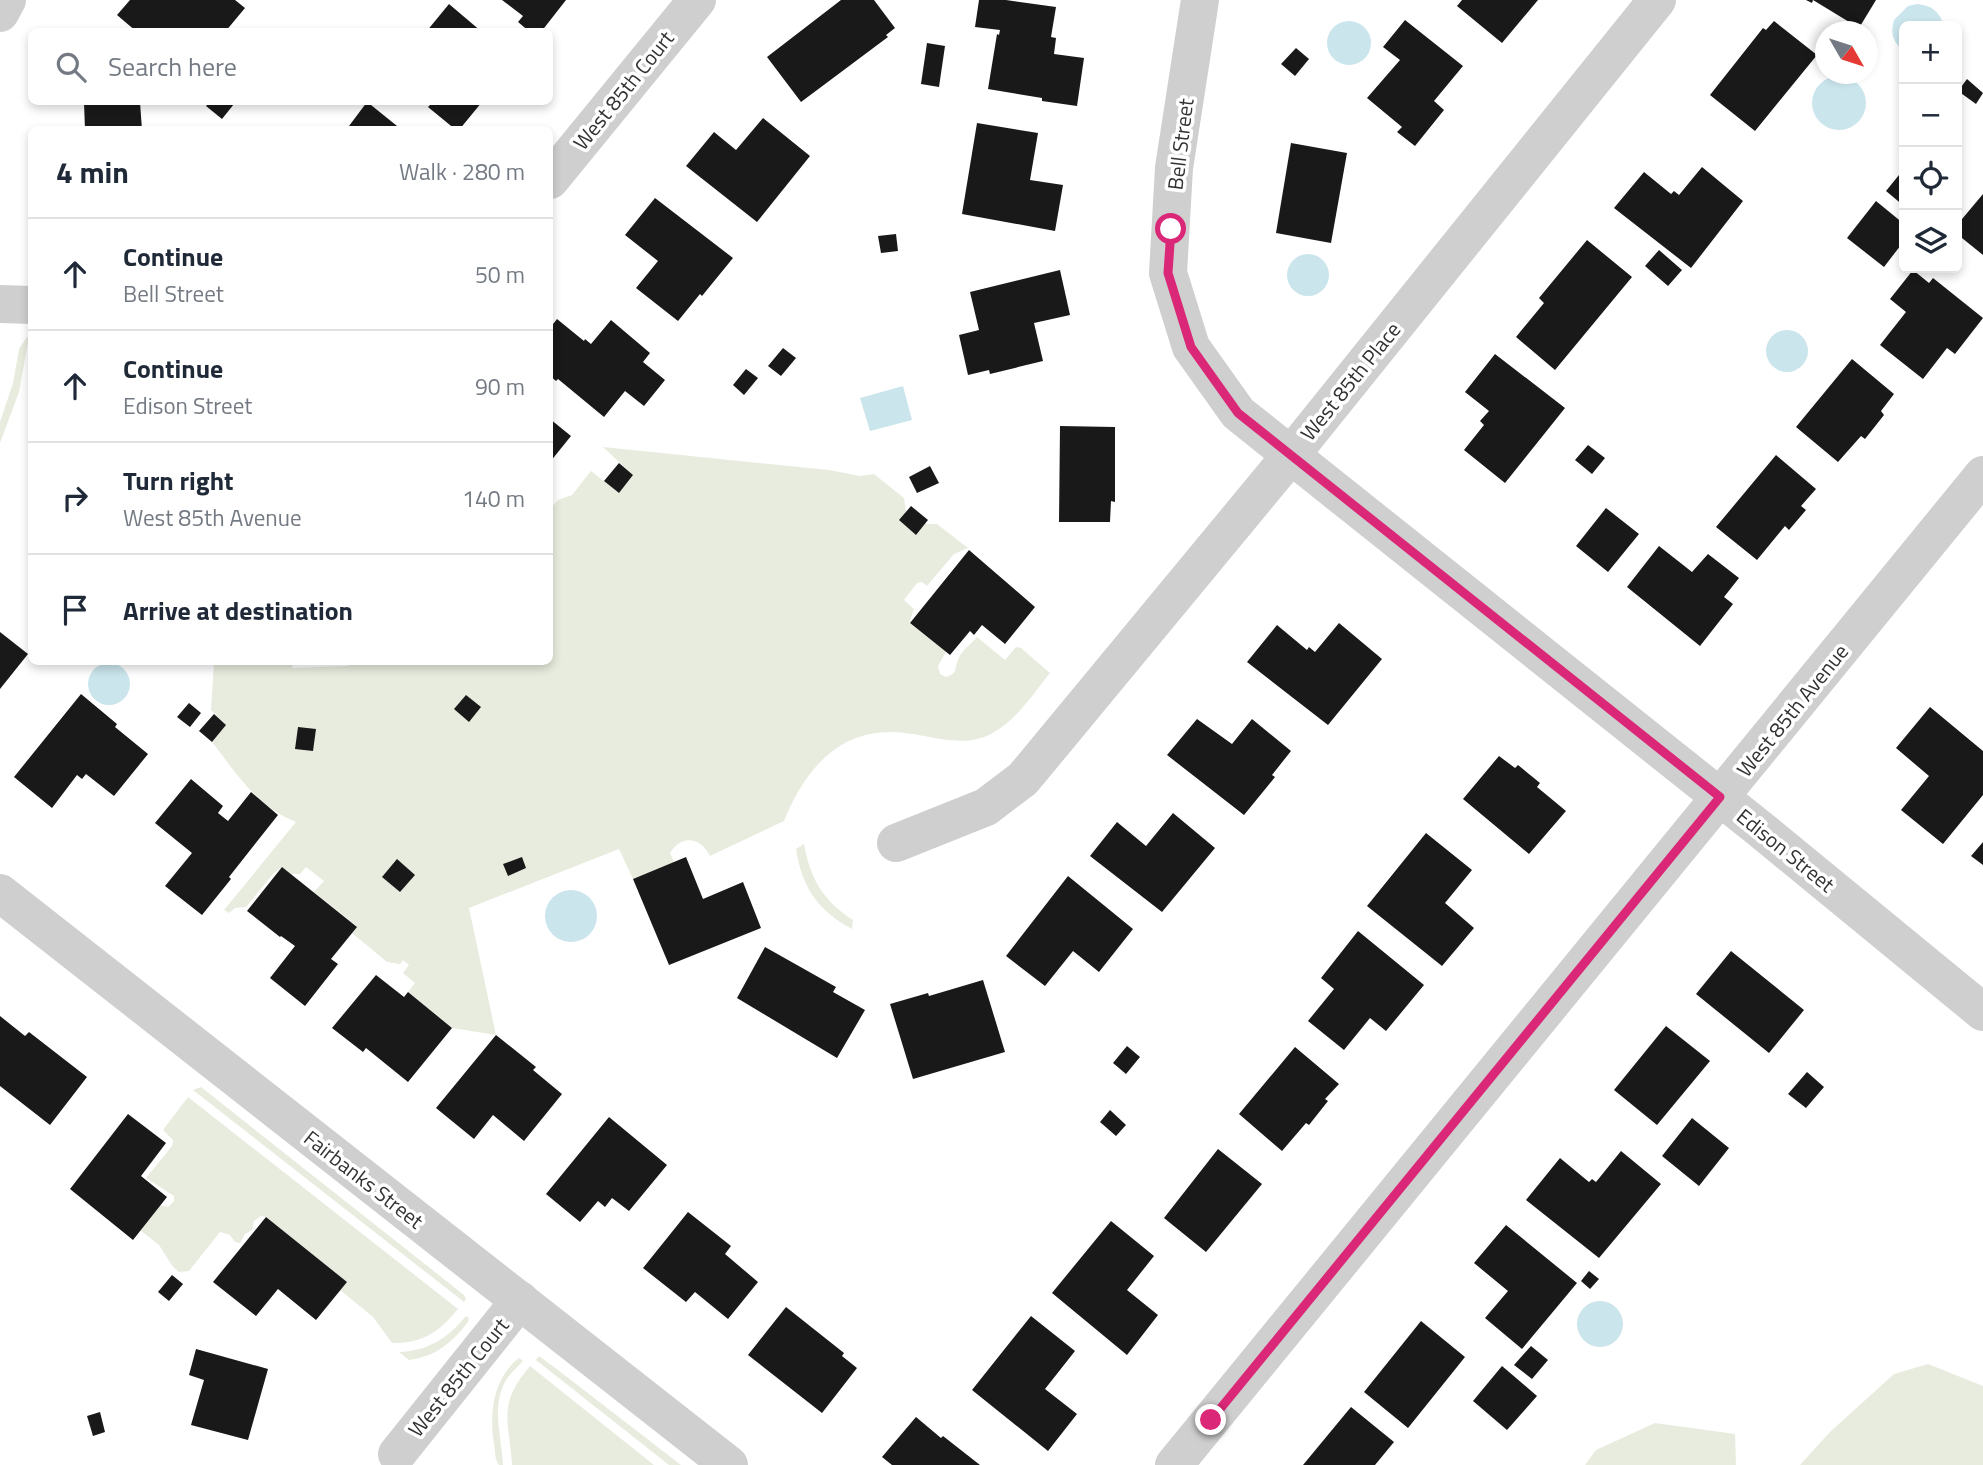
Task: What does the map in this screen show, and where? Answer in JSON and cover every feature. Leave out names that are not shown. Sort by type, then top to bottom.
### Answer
[{"type":"street","points":[[0,13],[7,0]]},
{"type":"street","name":"West 85th Court","points":[[553,176],[697,0]]},
{"type":"street","name":"Bell Street","points":[[1200,0],[1174,169],[1168,273],[1191,347],[1238,413],[1291,455]]},
{"type":"street","name":"West 85th Place","points":[[896,843],[986,807],[1023,779],[1291,455],[1657,0]]},
{"type":"street","points":[[0,304],[28,305]]},
{"type":"street","name":"Edison Street","points":[[1291,455],[1720,797],[1983,1012]]},
{"type":"street","name":"West 85th Avenue","points":[[1174,1465],[1983,475]]},
{"type":"street","name":"Fairbanks Street","points":[[0,893],[729,1465]]},
{"type":"street","name":"West 85th Court","points":[[397,1454],[520,1300]]},
{"type":"shaded area","points":[[28,337],[19,392],[0,443],[0,422],[13,383],[19,349]]},
{"type":"shaded area","points":[[603,447],[829,470],[860,476],[874,474],[904,498],[906,512],[916,534],[925,524],[937,524],[968,548],[954,554],[927,586],[922,582],[917,583],[904,600],[914,609],[909,623],[946,652],[938,666],[940,674],[946,677],[954,672],[961,654],[977,637],[1005,660],[1016,647],[1021,648],[1050,673],[1008,722],[981,738],[962,741],[888,732],[849,741],[817,765],[793,800],[784,821],[710,856],[696,842],[685,841],[670,853],[674,862],[633,879],[619,849],[469,908],[496,1035],[452,1028],[408,992],[415,983],[403,973],[409,965],[403,960],[400,964],[387,962],[352,933],[357,926],[314,892],[324,881],[306,867],[300,874],[291,874],[282,867],[246,907],[235,908],[229,913],[224,910],[296,822],[282,816],[259,799],[212,742],[226,725],[211,710],[214,665],[292,665],[293,668],[351,665],[553,665],[553,506],[558,500],[572,495],[591,471],[619,493],[633,475]]},
{"type":"shaded area","points":[[804,844],[814,878],[826,897],[853,920],[852,929],[829,914],[807,886],[796,849]]},
{"type":"shaded area","points":[[201,1087],[464,1295],[464,1302],[193,1090]]},
{"type":"shaded area","points":[[188,1097],[458,1309],[429,1335],[403,1343],[392,1343],[373,1317],[340,1290],[347,1282],[266,1217],[261,1216],[254,1221],[252,1230],[245,1234],[240,1243],[235,1242],[230,1235],[220,1232],[189,1271],[179,1272],[159,1245],[140,1230],[160,1205],[168,1207],[174,1201],[174,1196],[146,1178],[172,1146],[173,1140],[163,1130]]},
{"type":"shaded area","points":[[466,1316],[469,1318],[468,1322],[462,1329],[450,1342],[435,1352],[409,1360],[399,1352],[419,1349],[437,1342]]},
{"type":"shaded area","points":[[539,1356],[681,1465],[669,1465],[536,1360]]},
{"type":"shaded area","points":[[519,1358],[523,1361],[507,1379],[499,1402],[498,1423],[503,1465],[499,1465],[492,1421],[495,1397],[503,1376]]},
{"type":"shaded area","points":[[1928,1364],[1983,1386],[1983,1465],[1800,1465],[1830,1432],[1894,1374]]},
{"type":"shaded area","points":[[530,1366],[654,1465],[512,1465],[507,1413],[509,1402]]},
{"type":"shaded area","points":[[1655,1423],[1735,1434],[1736,1465],[1585,1465],[1596,1450]]},
{"type":"water","points":[[1908,6],[1927,6],[1935,10],[1942,21],[1899,21],[1899,47],[1892,29],[1894,20]]},
{"type":"water","points":[[1349,21],[1364,28],[1371,43],[1364,58],[1349,65],[1334,58],[1327,43],[1334,28]]},
{"type":"water","points":[[1820,84],[1858,84],[1864,93],[1864,113],[1858,122],[1849,128],[1829,128],[1820,122],[1814,113],[1814,93]]},
{"type":"water","points":[[1308,254],[1323,260],[1329,275],[1323,290],[1308,296],[1293,290],[1287,275],[1293,260]]},
{"type":"water","points":[[1787,330],[1802,336],[1808,351],[1802,366],[1787,372],[1772,366],[1766,351],[1772,336]]},
{"type":"water","points":[[903,386],[912,420],[870,431],[860,398]]},
{"type":"water","points":[[101,665],[117,665],[124,669],[128,676],[128,692],[124,699],[117,703],[101,703],[94,699],[90,692],[90,676],[94,669]]},
{"type":"water","points":[[571,890],[590,897],[597,916],[590,935],[571,942],[552,935],[545,916],[552,897]]},
{"type":"water","points":[[1600,1301],[1617,1307],[1623,1324],[1617,1341],[1600,1347],[1583,1341],[1577,1324],[1583,1307]]},
{"type":"building","points":[[130,0],[235,0],[245,8],[228,28],[132,28],[117,15]]},
{"type":"building","points":[[502,0],[566,0],[544,28],[525,28],[518,22],[523,16]]},
{"type":"building","points":[[841,0],[874,0],[895,28],[886,35],[888,37],[801,102],[767,57]]},
{"type":"building","points":[[979,0],[1006,0],[1056,7],[1051,37],[1056,38],[1054,54],[1084,58],[1077,106],[988,89],[997,34],[999,35],[1000,30],[975,27]]},
{"type":"building","points":[[1462,0],[1538,0],[1502,43],[1457,6]]},
{"type":"building","points":[[1813,0],[1876,0],[1863,21],[1848,21]]},
{"type":"building","points":[[449,4],[477,28],[429,28]]},
{"type":"building","points":[[1405,20],[1463,66],[1434,101],[1444,110],[1415,146],[1397,132],[1402,127],[1367,98],[1400,60],[1383,47]]},
{"type":"building","points":[[1774,21],[1815,53],[1815,57],[1755,131],[1710,95],[1763,28],[1766,30]]},
{"type":"building","points":[[927,43],[945,46],[939,87],[921,84]]},
{"type":"building","points":[[1296,48],[1309,59],[1295,76],[1281,64]]},
{"type":"building","points":[[1967,79],[1983,93],[1976,104],[1962,94],[1962,86]]},
{"type":"building","points":[[84,105],[140,105],[142,126],[85,126]]},
{"type":"building","points":[[207,105],[233,105],[222,119]]},
{"type":"building","points":[[365,105],[371,105],[397,126],[349,126]]},
{"type":"building","points":[[480,105],[462,126],[451,126],[428,107]]},
{"type":"building","points":[[763,118],[810,156],[757,222],[686,166],[714,132],[736,150]]},
{"type":"building","points":[[977,123],[1038,133],[1030,180],[1063,185],[1055,231],[962,214]]},
{"type":"building","points":[[1291,143],[1347,153],[1331,243],[1276,233]]},
{"type":"building","points":[[1702,167],[1743,201],[1691,268],[1614,208],[1644,172],[1671,194],[1674,191],[1679,195]]},
{"type":"building","points":[[1899,175],[1899,202],[1886,191]]},
{"type":"building","points":[[1983,194],[1983,255],[1962,238],[1962,219]]},
{"type":"building","points":[[655,198],[733,258],[678,321],[636,288],[658,261],[625,235]]},
{"type":"building","points":[[1876,201],[1899,220],[1899,248],[1884,267],[1847,238]]},
{"type":"building","points":[[896,234],[898,251],[881,253],[878,236]]},
{"type":"building","points":[[1587,240],[1632,277],[1555,370],[1516,337],[1544,303],[1539,298]]},
{"type":"building","points":[[1659,250],[1682,270],[1668,286],[1645,266]]},
{"type":"building","points":[[1060,270],[1070,315],[1034,323],[1043,361],[990,374],[989,370],[968,375],[959,335],[979,330],[970,292]]},
{"type":"building","points":[[1911,273],[1917,273],[1929,283],[1933,278],[1983,318],[1955,354],[1947,348],[1923,379],[1880,345],[1906,312],[1890,299]]},
{"type":"building","points":[[557,319],[591,344],[611,320],[650,353],[643,362],[665,380],[644,406],[625,391],[604,417],[558,379],[556,381],[553,378],[553,324]]},
{"type":"building","points":[[783,348],[796,358],[781,376],[768,366]]},
{"type":"building","points":[[1495,354],[1565,408],[1505,483],[1464,450],[1484,425],[1480,421],[1489,411],[1465,392]]},
{"type":"building","points":[[1852,359],[1894,394],[1881,411],[1884,415],[1865,439],[1861,436],[1838,462],[1796,427]]},
{"type":"building","points":[[746,369],[758,378],[744,395],[733,385]]},
{"type":"building","points":[[553,421],[571,436],[553,458]]},
{"type":"building","points":[[1060,426],[1115,427],[1115,502],[1111,501],[1110,522],[1059,522]]},
{"type":"building","points":[[1588,445],[1605,458],[1592,474],[1575,460]]},
{"type":"building","points":[[1776,455],[1816,489],[1801,506],[1806,510],[1789,530],[1785,526],[1757,560],[1716,527]]},
{"type":"building","points":[[619,463],[633,475],[619,493],[604,481]]},
{"type":"building","points":[[930,466],[939,483],[917,493],[909,477]]},
{"type":"building","points":[[911,506],[928,520],[916,535],[899,520]]},
{"type":"building","points":[[1606,508],[1639,534],[1608,572],[1576,546]]},
{"type":"building","points":[[1659,546],[1692,572],[1708,554],[1739,578],[1724,597],[1733,604],[1700,646],[1627,587]]},
{"type":"building","points":[[969,550],[1035,607],[1005,644],[982,625],[974,635],[970,631],[950,655],[910,623]]},
{"type":"building","points":[[1339,623],[1382,659],[1328,725],[1247,662],[1277,625],[1307,650],[1309,647],[1315,652]]},
{"type":"building","points":[[0,632],[28,654],[0,689]]},
{"type":"building","points":[[81,694],[148,754],[114,796],[86,774],[82,779],[77,775],[52,808],[14,777]]},
{"type":"building","points":[[466,695],[481,707],[469,722],[454,709]]},
{"type":"building","points":[[189,703],[201,713],[190,727],[177,717]]},
{"type":"building","points":[[1930,707],[1983,751],[1983,795],[1943,844],[1901,810],[1929,776],[1896,748]]},
{"type":"building","points":[[214,714],[226,725],[212,742],[199,731]]},
{"type":"building","points":[[1197,719],[1232,744],[1252,719],[1291,751],[1272,775],[1275,777],[1244,815],[1167,755]]},
{"type":"building","points":[[298,727],[316,729],[313,751],[295,749]]},
{"type":"building","points":[[1499,756],[1515,768],[1518,765],[1540,783],[1537,787],[1566,811],[1529,854],[1463,799]]},
{"type":"building","points":[[191,779],[223,806],[218,813],[228,821],[251,792],[278,815],[202,915],[165,886],[192,853],[155,823]]},
{"type":"building","points":[[1173,813],[1215,848],[1162,912],[1090,856],[1117,822],[1146,846]]},
{"type":"building","points":[[1426,833],[1472,870],[1445,903],[1474,928],[1442,966],[1367,906]]},
{"type":"building","points":[[1983,842],[1983,865],[1971,856]]},
{"type":"building","points":[[522,857],[526,868],[508,876],[503,864]]},
{"type":"building","points":[[686,857],[703,899],[743,882],[761,928],[669,965],[633,879]]},
{"type":"building","points":[[397,859],[415,875],[400,892],[382,877]]},
{"type":"building","points":[[282,867],[357,927],[331,959],[338,964],[305,1006],[270,978],[295,946],[247,911]]},
{"type":"building","points":[[1068,876],[1133,929],[1099,972],[1073,951],[1045,986],[1006,956]]},
{"type":"building","points":[[1358,931],[1424,985],[1386,1031],[1370,1018],[1344,1050],[1308,1021],[1334,989],[1321,978]]},
{"type":"building","points":[[765,947],[836,987],[833,992],[865,1010],[837,1058],[737,998]]},
{"type":"building","points":[[1731,951],[1804,1010],[1769,1053],[1696,994]]},
{"type":"building","points":[[376,975],[404,997],[408,992],[452,1028],[408,1082],[366,1048],[363,1052],[332,1028]]},
{"type":"building","points":[[983,980],[1005,1052],[913,1079],[890,1004]]},
{"type":"building","points":[[0,1016],[25,1036],[29,1032],[87,1077],[50,1125],[0,1086]]},
{"type":"building","points":[[1666,1026],[1710,1061],[1657,1125],[1614,1090]]},
{"type":"building","points":[[496,1035],[536,1067],[533,1070],[562,1094],[524,1141],[493,1115],[474,1139],[436,1108]]},
{"type":"building","points":[[1127,1046],[1140,1057],[1126,1074],[1113,1063]]},
{"type":"building","points":[[1295,1047],[1339,1084],[1325,1099],[1328,1101],[1309,1125],[1306,1123],[1282,1151],[1239,1114]]},
{"type":"building","points":[[1807,1072],[1824,1087],[1806,1108],[1788,1094]]},
{"type":"building","points":[[1110,1110],[1126,1125],[1116,1136],[1100,1122]]},
{"type":"building","points":[[128,1114],[166,1143],[141,1176],[167,1197],[133,1240],[70,1189]]},
{"type":"building","points":[[609,1117],[667,1165],[629,1211],[612,1198],[605,1207],[598,1201],[580,1222],[546,1194]]},
{"type":"building","points":[[1692,1118],[1729,1148],[1699,1186],[1662,1156]]},
{"type":"building","points":[[1218,1149],[1262,1184],[1206,1252],[1164,1218]]},
{"type":"building","points":[[1621,1151],[1661,1184],[1599,1258],[1526,1200],[1560,1158],[1589,1182],[1592,1179],[1596,1182]]},
{"type":"building","points":[[688,1212],[731,1246],[725,1254],[758,1282],[728,1319],[695,1292],[686,1302],[643,1268]]},
{"type":"building","points":[[266,1217],[347,1282],[316,1320],[278,1289],[256,1316],[213,1282]]},
{"type":"building","points":[[1111,1221],[1154,1256],[1127,1290],[1158,1315],[1127,1355],[1052,1293]]},
{"type":"building","points":[[1506,1225],[1577,1283],[1522,1349],[1485,1318],[1508,1291],[1474,1263]]},
{"type":"building","points":[[1589,1271],[1599,1279],[1590,1289],[1581,1281]]},
{"type":"building","points":[[172,1275],[183,1284],[169,1301],[158,1292]]},
{"type":"building","points":[[786,1307],[844,1353],[842,1356],[857,1368],[822,1413],[748,1355]]},
{"type":"building","points":[[1031,1316],[1075,1351],[1045,1389],[1077,1414],[1048,1451],[972,1390]]},
{"type":"building","points":[[1421,1321],[1465,1357],[1408,1428],[1364,1392]]},
{"type":"building","points":[[1531,1346],[1548,1360],[1532,1379],[1514,1365]]},
{"type":"building","points":[[196,1349],[268,1369],[248,1440],[191,1425],[204,1380],[189,1375]]},
{"type":"building","points":[[1502,1366],[1537,1396],[1507,1430],[1473,1401]]},
{"type":"building","points":[[1351,1407],[1394,1442],[1375,1465],[1303,1465]]},
{"type":"building","points":[[100,1412],[105,1432],[93,1436],[87,1416]]},
{"type":"building","points":[[916,1417],[980,1465],[892,1465],[882,1457]]},
{"type":"route","points":[[1171,229],[1168,273],[1191,347],[1238,413],[1720,797],[1211,1420]]}]
